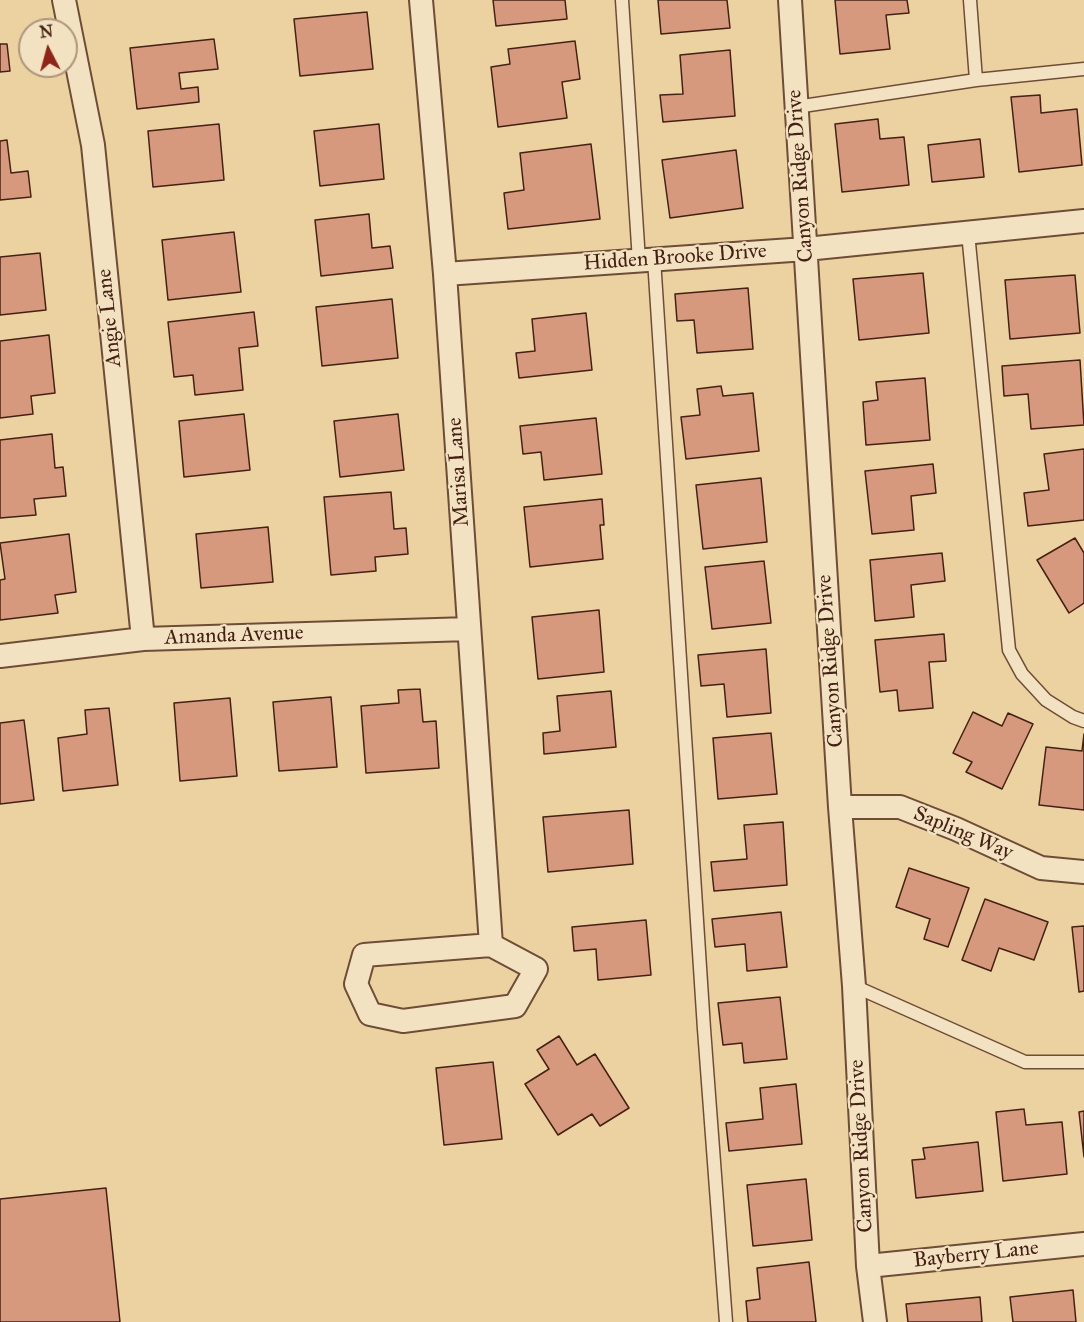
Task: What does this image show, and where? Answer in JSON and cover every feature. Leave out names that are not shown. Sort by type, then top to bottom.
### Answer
[{"type":"street","name":"Angie Lane","points":[[64,0],[93,145],[142,639]]},
{"type":"street","name":"Marisa Lane","points":[[421,0],[445,274],[491,945]]},
{"type":"street","name":"Canyon Ridge Drive","points":[[790,0],[840,807],[854,986],[868,1266],[874,1322]]},
{"type":"street","name":"Hidden Brooke Drive","points":[[445,274],[806,249],[1084,221]]},
{"type":"street","name":"Amanda Avenue","points":[[0,656],[142,639],[470,629]]},
{"type":"street","name":"Sapling Way","points":[[840,807],[900,807],[956,829],[1041,868],[1084,872]]},
{"type":"street","points":[[491,945],[536,969],[515,1006],[403,1021],[370,1014],[356,984],[364,955],[491,945]]},
{"type":"street","name":"Bayberry Lane","points":[[868,1266],[1084,1244]]},
{"type":"lane","points":[[622,0],[646,260],[726,1322]]},
{"type":"lane","points":[[970,0],[976,80]]},
{"type":"lane","points":[[796,107],[976,80],[1084,69]]},
{"type":"lane","points":[[968,233],[1009,650],[1022,674],[1046,700],[1073,717],[1084,721]]},
{"type":"lane","points":[[854,986],[1025,1062],[1084,1062]]},
{"type":"building","points":[[493,0],[565,0],[567,19],[496,26]]},
{"type":"building","points":[[658,0],[727,0],[730,28],[661,34]]},
{"type":"building","points":[[835,0],[907,0],[909,13],[886,15],[890,49],[840,54]]},
{"type":"building","points":[[367,12],[373,69],[300,76],[294,19]]},
{"type":"building","points":[[214,39],[218,69],[179,73],[181,89],[198,87],[199,102],[137,109],[130,48]]},
{"type":"building","points":[[575,41],[580,79],[562,82],[567,118],[498,127],[491,67],[510,64],[508,49]]},
{"type":"building","points":[[0,44],[7,44],[10,71],[0,72]]},
{"type":"building","points":[[730,50],[735,116],[663,122],[660,95],[683,94],[680,55]]},
{"type":"building","points":[[1040,95],[1041,113],[1077,109],[1082,165],[1019,172],[1011,97]]},
{"type":"building","points":[[878,119],[880,139],[904,137],[909,185],[842,192],[835,124]]},
{"type":"building","points":[[219,124],[224,180],[153,187],[148,131]]},
{"type":"building","points":[[379,124],[384,179],[320,186],[314,131]]},
{"type":"building","points":[[980,139],[984,177],[932,182],[928,145]]},
{"type":"building","points":[[7,140],[11,173],[28,171],[31,197],[0,200],[0,141]]},
{"type":"building","points":[[591,144],[600,219],[508,229],[504,193],[524,190],[520,153]]},
{"type":"building","points":[[736,150],[743,208],[670,218],[662,160]]},
{"type":"building","points":[[369,214],[372,248],[390,246],[393,268],[321,276],[315,220]]},
{"type":"building","points":[[234,232],[241,292],[168,300],[162,240]]},
{"type":"building","points":[[40,253],[46,310],[0,315],[0,257]]},
{"type":"building","points":[[923,273],[929,333],[859,340],[853,279]]},
{"type":"building","points":[[1075,275],[1080,333],[1010,339],[1005,280]]},
{"type":"building","points":[[748,288],[753,349],[697,353],[694,320],[677,321],[675,294]]},
{"type":"building","points":[[392,299],[398,358],[322,366],[316,307]]},
{"type":"building","points":[[254,312],[258,346],[239,348],[243,390],[195,395],[193,375],[174,377],[168,322]]},
{"type":"building","points":[[586,313],[592,370],[519,378],[516,353],[535,351],[532,319]]},
{"type":"building","points":[[49,335],[55,393],[31,396],[33,414],[0,418],[0,341]]},
{"type":"building","points":[[1080,360],[1084,425],[1031,429],[1028,394],[1004,396],[1002,366]]},
{"type":"building","points":[[925,378],[930,440],[866,445],[863,402],[878,400],[876,382]]},
{"type":"building","points":[[721,386],[723,396],[753,393],[759,451],[686,459],[681,417],[700,415],[697,389]]},
{"type":"building","points":[[244,414],[250,470],[184,477],[179,421]]},
{"type":"building","points":[[398,414],[404,470],[340,477],[334,421]]},
{"type":"building","points":[[596,418],[602,474],[544,480],[541,452],[523,454],[520,426]]},
{"type":"building","points":[[52,434],[55,468],[63,467],[66,496],[34,499],[36,515],[0,518],[0,440]]},
{"type":"building","points":[[1084,449],[1084,520],[1028,526],[1024,493],[1049,490],[1044,454]]},
{"type":"building","points":[[933,464],[936,493],[911,496],[914,530],[872,534],[865,471]]},
{"type":"building","points":[[761,478],[767,542],[703,549],[696,485]]},
{"type":"building","points":[[391,492],[394,529],[406,528],[408,554],[375,557],[376,571],[331,575],[324,497]]},
{"type":"building","points":[[602,499],[604,525],[600,525],[603,559],[530,567],[524,507]]},
{"type":"building","points":[[268,527],[273,582],[201,588],[196,534]]},
{"type":"building","points":[[69,534],[76,592],[55,595],[58,613],[0,620],[0,580],[5,579],[0,543]]},
{"type":"building","points":[[1075,538],[1084,553],[1084,603],[1069,613],[1037,560]]},
{"type":"building","points":[[942,553],[945,581],[911,585],[914,617],[875,621],[870,560]]},
{"type":"building","points":[[764,561],[771,623],[712,629],[705,567]]},
{"type":"building","points":[[599,610],[604,672],[538,679],[532,617]]},
{"type":"building","points":[[944,634],[946,661],[929,662],[933,708],[899,711],[897,690],[880,692],[875,640]]},
{"type":"building","points":[[766,649],[771,713],[727,717],[724,684],[701,686],[698,655]]},
{"type":"building","points":[[420,689],[423,722],[436,721],[439,768],[366,773],[361,706],[399,703],[398,690]]},
{"type":"building","points":[[611,691],[616,747],[544,754],[543,733],[560,731],[557,696]]},
{"type":"building","points":[[331,697],[337,767],[279,771],[273,702]]},
{"type":"building","points":[[230,698],[237,776],[180,781],[174,703]]},
{"type":"building","points":[[109,708],[118,785],[63,791],[58,738],[87,734],[85,710]]},
{"type":"building","points":[[973,712],[1002,726],[1008,713],[1033,724],[1002,789],[966,772],[972,762],[953,753]]},
{"type":"building","points":[[24,720],[34,800],[0,804],[0,723]]},
{"type":"building","points":[[771,733],[777,794],[718,799],[713,738]]},
{"type":"building","points":[[1084,734],[1084,810],[1039,805],[1046,747],[1082,751]]},
{"type":"building","points":[[629,810],[633,864],[548,872],[543,817]]},
{"type":"building","points":[[783,822],[787,885],[714,891],[711,862],[747,859],[744,825]]},
{"type":"building","points":[[909,868],[969,888],[948,947],[924,939],[930,919],[896,907]]},
{"type":"building","points":[[985,899],[1048,922],[1034,960],[999,948],[991,971],[962,960]]},
{"type":"building","points":[[781,912],[787,967],[747,971],[745,944],[715,947],[712,919]]},
{"type":"building","points":[[646,920],[651,975],[598,980],[596,949],[574,951],[572,927]]},
{"type":"building","points":[[1084,926],[1084,991],[1079,992],[1072,927]]},
{"type":"building","points":[[780,997],[787,1059],[744,1063],[742,1043],[723,1045],[718,1003]]},
{"type":"building","points":[[559,1036],[577,1065],[595,1054],[629,1108],[600,1126],[592,1114],[558,1135],[525,1084],[549,1069],[537,1050]]},
{"type":"building","points":[[493,1062],[502,1139],[444,1145],[436,1068]]},
{"type":"building","points":[[796,1084],[802,1144],[729,1151],[726,1123],[763,1119],[760,1088]]},
{"type":"building","points":[[1024,1109],[1026,1125],[1062,1122],[1067,1174],[1003,1181],[996,1112]]},
{"type":"building","points":[[1084,1111],[1084,1157],[1079,1112]]},
{"type":"building","points":[[978,1142],[983,1191],[916,1198],[912,1160],[925,1159],[923,1148]]},
{"type":"building","points":[[806,1179],[812,1240],[753,1246],[747,1185]]},
{"type":"building","points":[[106,1188],[120,1322],[0,1322],[0,1199]]},
{"type":"building","points":[[809,1262],[816,1322],[748,1322],[746,1301],[760,1299],[757,1268]]},
{"type":"building","points":[[1073,1290],[1076,1322],[1013,1322],[1010,1297]]},
{"type":"building","points":[[980,1297],[982,1322],[908,1322],[906,1304]]}]
